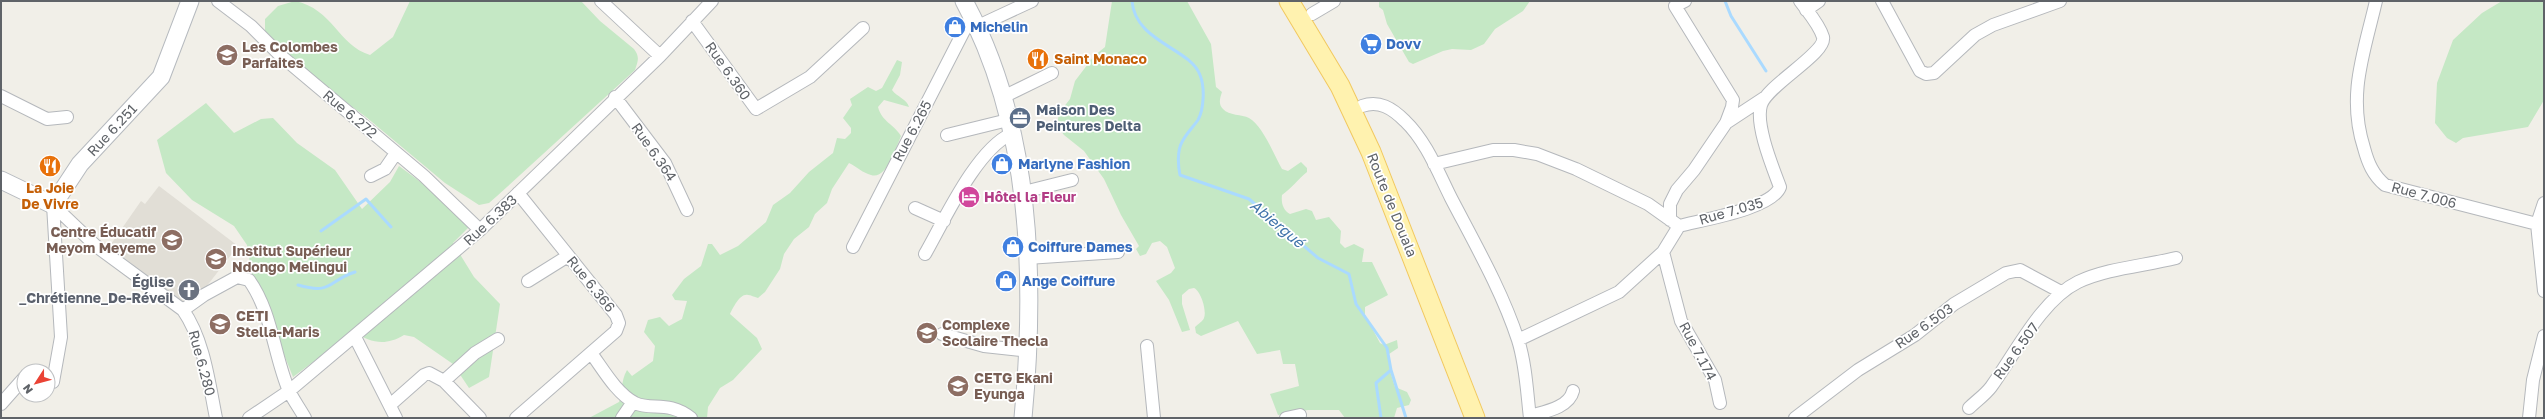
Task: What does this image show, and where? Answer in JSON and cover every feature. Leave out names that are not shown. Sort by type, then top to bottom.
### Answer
[{"type":"main road","name":"Rue 6.251","points":[[53,205],[80,164],[161,77],[190,1]]},
{"type":"main road","name":"Route de Douala","points":[[1289,1],[1345,83],[1476,418]]},
{"type":"main road","points":[[1308,8],[1345,83],[1362,106],[1416,235],[1486,418]]},
{"type":"main road","points":[[972,14],[1003,97],[1024,192],[1030,350],[1023,418]]},
{"type":"main road","points":[[1,180],[53,205]]},
{"type":"street","name":"Rue 6.272","points":[[218,1],[251,26],[280,55],[396,153],[480,230]]},
{"type":"street","points":[[602,1],[660,56]]},
{"type":"street","name":"Rue 6.383","points":[[249,418],[289,391],[355,337],[480,230],[615,97],[660,56],[712,1]]},
{"type":"street","points":[[972,14],[1032,1]]},
{"type":"street","points":[[1308,8],[1334,1]]},
{"type":"street","points":[[1670,220],[1670,204],[1677,190],[1726,122],[1732,107],[1732,100],[1675,6],[1685,1]]},
{"type":"street","points":[[1726,122],[1764,98],[1793,70],[1820,49],[1823,43],[1823,38],[1803,5],[1819,1]]},
{"type":"street","points":[[1882,1],[1920,72],[1926,74],[1934,73],[1975,35],[1993,25],[2060,1]]},
{"type":"street","name":"Rue 7.006","points":[[2376,1],[2360,67],[2355,97],[2356,118],[2362,143],[2369,164],[2376,178],[2385,185],[2541,224]]},
{"type":"street","name":"Rue 6.265","points":[[853,247],[972,14]]},
{"type":"street","name":"Rue 6.360","points":[[692,21],[756,109],[810,77],[863,28]]},
{"type":"street","points":[[1003,97],[1052,73]]},
{"type":"street","points":[[1,96],[47,119],[67,118]]},
{"type":"street","name":"Rue 6.364","points":[[615,97],[665,163],[687,210]]},
{"type":"street","name":"Rue 7.035","points":[[1518,340],[1610,298],[1663,252],[1670,220],[1756,205],[1771,199],[1778,194],[1780,188],[1765,142],[1760,115],[1764,98]]},
{"type":"street","points":[[1362,106],[1374,102],[1382,104],[1404,120],[1416,133],[1434,164],[1478,251],[1518,340],[1530,417],[1552,410],[1562,404],[1573,391]]},
{"type":"street","points":[[947,135],[1010,127]]},
{"type":"street","points":[[925,254],[974,171],[1010,127]]},
{"type":"street","points":[[1434,164],[1493,150],[1514,150],[1537,154],[1576,169],[1648,204],[1670,220]]},
{"type":"street","points":[[371,176],[385,169],[396,153]]},
{"type":"street","points":[[1024,192],[1072,180]]},
{"type":"street","name":"Rue 6.366","points":[[516,418],[616,331],[619,323],[616,315],[568,256],[539,217],[518,194]]},
{"type":"street","points":[[2544,203],[2541,224],[2544,291]]},
{"type":"street","name":"Rue 6.280","points":[[53,205],[96,246],[183,310],[189,319],[200,348],[216,418]]},
{"type":"street","points":[[53,205],[60,337],[56,363]]},
{"type":"street","points":[[915,208],[944,221]]},
{"type":"street","points":[[1027,258],[1118,252]]},
{"type":"street","name":"Rue 7.174","points":[[1663,252],[1681,321],[1715,380],[1720,403]]},
{"type":"street","points":[[528,281],[568,256]]},
{"type":"street","points":[[2061,292],[2078,282],[2104,273],[2176,258]]},
{"type":"street","name":"Rue 6.503","points":[[1794,418],[1858,370],[1915,335],[1954,304],[2006,273],[2020,270],[2061,292]]},
{"type":"street","points":[[183,310],[204,295],[237,277],[249,280],[256,288],[289,391],[305,418]]},
{"type":"street","name":"Rue 6.507","points":[[1969,408],[1990,388],[2029,332],[2061,292]]},
{"type":"street","points":[[942,334],[984,346],[1030,350]]},
{"type":"street","points":[[2528,418],[2533,380],[2544,336]]},
{"type":"street","points":[[355,337],[396,418]]},
{"type":"street","points":[[444,381],[475,353],[498,339]]},
{"type":"street","points":[[1147,346],[1154,418]]},
{"type":"street","points":[[592,353],[614,383],[633,402],[668,406],[691,418]]},
{"type":"street","points":[[390,405],[424,375],[434,374],[444,381],[480,418]]},
{"type":"street","points":[[1,404],[16,387]]},
{"type":"street","points":[[622,418],[633,402]]},
{"type":"street","points":[[1286,418],[1300,415]]},
{"type":"shaded area","name":"Centre Éducatif Meyom Meyeme","points":[[159,186],[238,246],[199,296],[187,305],[109,247],[141,201],[145,204]]},
{"type":"green space","points":[[295,1],[308,5],[318,11],[350,43],[359,50],[370,55],[393,37],[410,1],[581,1],[600,21],[634,49],[638,57],[638,62],[635,70],[497,196],[489,203],[479,205],[445,183],[366,117],[312,77],[265,31],[265,19],[278,6]]},
{"type":"green space","points":[[1112,1],[1187,1],[1211,44],[1216,87],[1222,92],[1220,101],[1221,107],[1229,113],[1249,118],[1259,127],[1282,169],[1288,171],[1301,162],[1307,168],[1307,172],[1282,195],[1282,203],[1284,208],[1290,214],[1306,209],[1312,211],[1316,220],[1329,217],[1341,231],[1340,243],[1345,248],[1354,244],[1364,249],[1362,262],[1372,262],[1388,295],[1365,307],[1365,315],[1380,343],[1384,345],[1397,340],[1398,348],[1389,354],[1390,371],[1395,387],[1407,392],[1411,400],[1409,405],[1397,408],[1394,418],[1345,418],[1339,410],[1308,410],[1278,415],[1270,394],[1299,386],[1295,364],[1283,364],[1280,350],[1257,354],[1238,321],[1201,336],[1196,333],[1195,327],[1202,321],[1205,311],[1201,297],[1194,288],[1189,289],[1182,295],[1182,304],[1190,330],[1182,332],[1169,300],[1156,281],[1171,273],[1175,268],[1167,247],[1160,241],[1152,243],[1146,254],[1140,256],[1136,249],[1139,246],[1121,215],[1104,179],[1084,151],[1064,135],[1057,126],[1059,113],[1070,99],[1075,81],[1094,56],[1105,47]]},
{"type":"green space","points":[[1379,1],[1530,1],[1523,11],[1495,29],[1484,44],[1471,50],[1452,49],[1443,51],[1413,64],[1409,62],[1387,24],[1383,10],[1379,7]]},
{"type":"green space","points":[[2502,1],[2544,1],[2544,100],[2528,127],[2463,138],[2456,143],[2447,138],[2435,123],[2437,83],[2453,40],[2482,13]]},
{"type":"green space","points":[[897,60],[902,62],[900,75],[892,90],[908,104],[909,107],[884,100],[878,107],[885,120],[901,136],[890,162],[882,173],[877,175],[868,174],[849,163],[832,189],[827,203],[815,214],[809,227],[794,239],[784,254],[780,269],[765,292],[758,298],[750,295],[742,296],[737,302],[730,314],[757,338],[762,349],[733,380],[720,388],[708,407],[707,418],[589,418],[619,402],[623,379],[627,370],[632,376],[653,361],[655,346],[644,332],[648,320],[660,317],[669,326],[682,319],[687,301],[675,300],[672,295],[684,279],[701,266],[708,244],[712,244],[720,255],[738,246],[766,222],[773,205],[790,193],[809,172],[833,153],[837,138],[845,139],[851,133],[851,128],[843,118],[852,105],[850,99],[868,87],[876,91],[882,88]]},
{"type":"green space","points":[[206,103],[234,133],[261,119],[273,118],[297,143],[335,170],[362,209],[390,182],[399,166],[426,186],[470,226],[453,243],[474,277],[500,304],[489,377],[469,388],[453,364],[414,337],[404,335],[390,341],[378,342],[372,341],[353,332],[293,377],[252,275],[247,245],[234,226],[192,200],[166,173],[157,140]]},
{"type":"waterway","name":"Abiergué","points":[[1132,1],[1135,15],[1142,26],[1152,35],[1186,58],[1194,66],[1202,80],[1202,110],[1198,120],[1185,136],[1180,146],[1178,158],[1180,175],[1249,199],[1318,258],[1349,274],[1356,304],[1387,348],[1391,370],[1376,383],[1381,418]]},
{"type":"waterway","points":[[1725,1],[1731,16],[1766,71]]},
{"type":"waterway","points":[[321,231],[366,199],[391,227]]},
{"type":"waterway","points":[[298,285],[309,288],[324,288],[355,272]]},
{"type":"waterway","points":[[1391,370],[1406,418]]},
{"type":"place","name":"Michelin","points":[[955,27]]},
{"type":"place","name":"Dovv","points":[[1371,44]]},
{"type":"place","name":"Les Colombes Parfaites","points":[[227,55]]},
{"type":"place","name":"Saint Monaco","points":[[1038,59]]},
{"type":"place","name":"Maison Des Peintures Delta","points":[[1020,118]]},
{"type":"place","name":"Marlyne Fashion","points":[[1002,164]]},
{"type":"place","name":"La Joie De Vivre","points":[[50,166]]},
{"type":"place","name":"Hôtel la Fleur","points":[[969,197]]},
{"type":"place","name":"Centre Éducatif Meyom Meyeme","points":[[172,240]]},
{"type":"place","name":"Coiffure Dames","points":[[1013,247]]},
{"type":"place","name":"Institut Supérieur Ndongo Melingui","points":[[216,259]]},
{"type":"place","name":"Ange Coiffure","points":[[1006,281]]},
{"type":"place","name":"Église _Chrétienne_De-Réveil","points":[[189,290]]},
{"type":"place","name":"CETI Stella-Maris","points":[[220,324]]},
{"type":"place","name":"Complexe Scolaire Thecla","points":[[927,333]]},
{"type":"place","name":"CETG Ekani Eyunga","points":[[958,386]]}]
